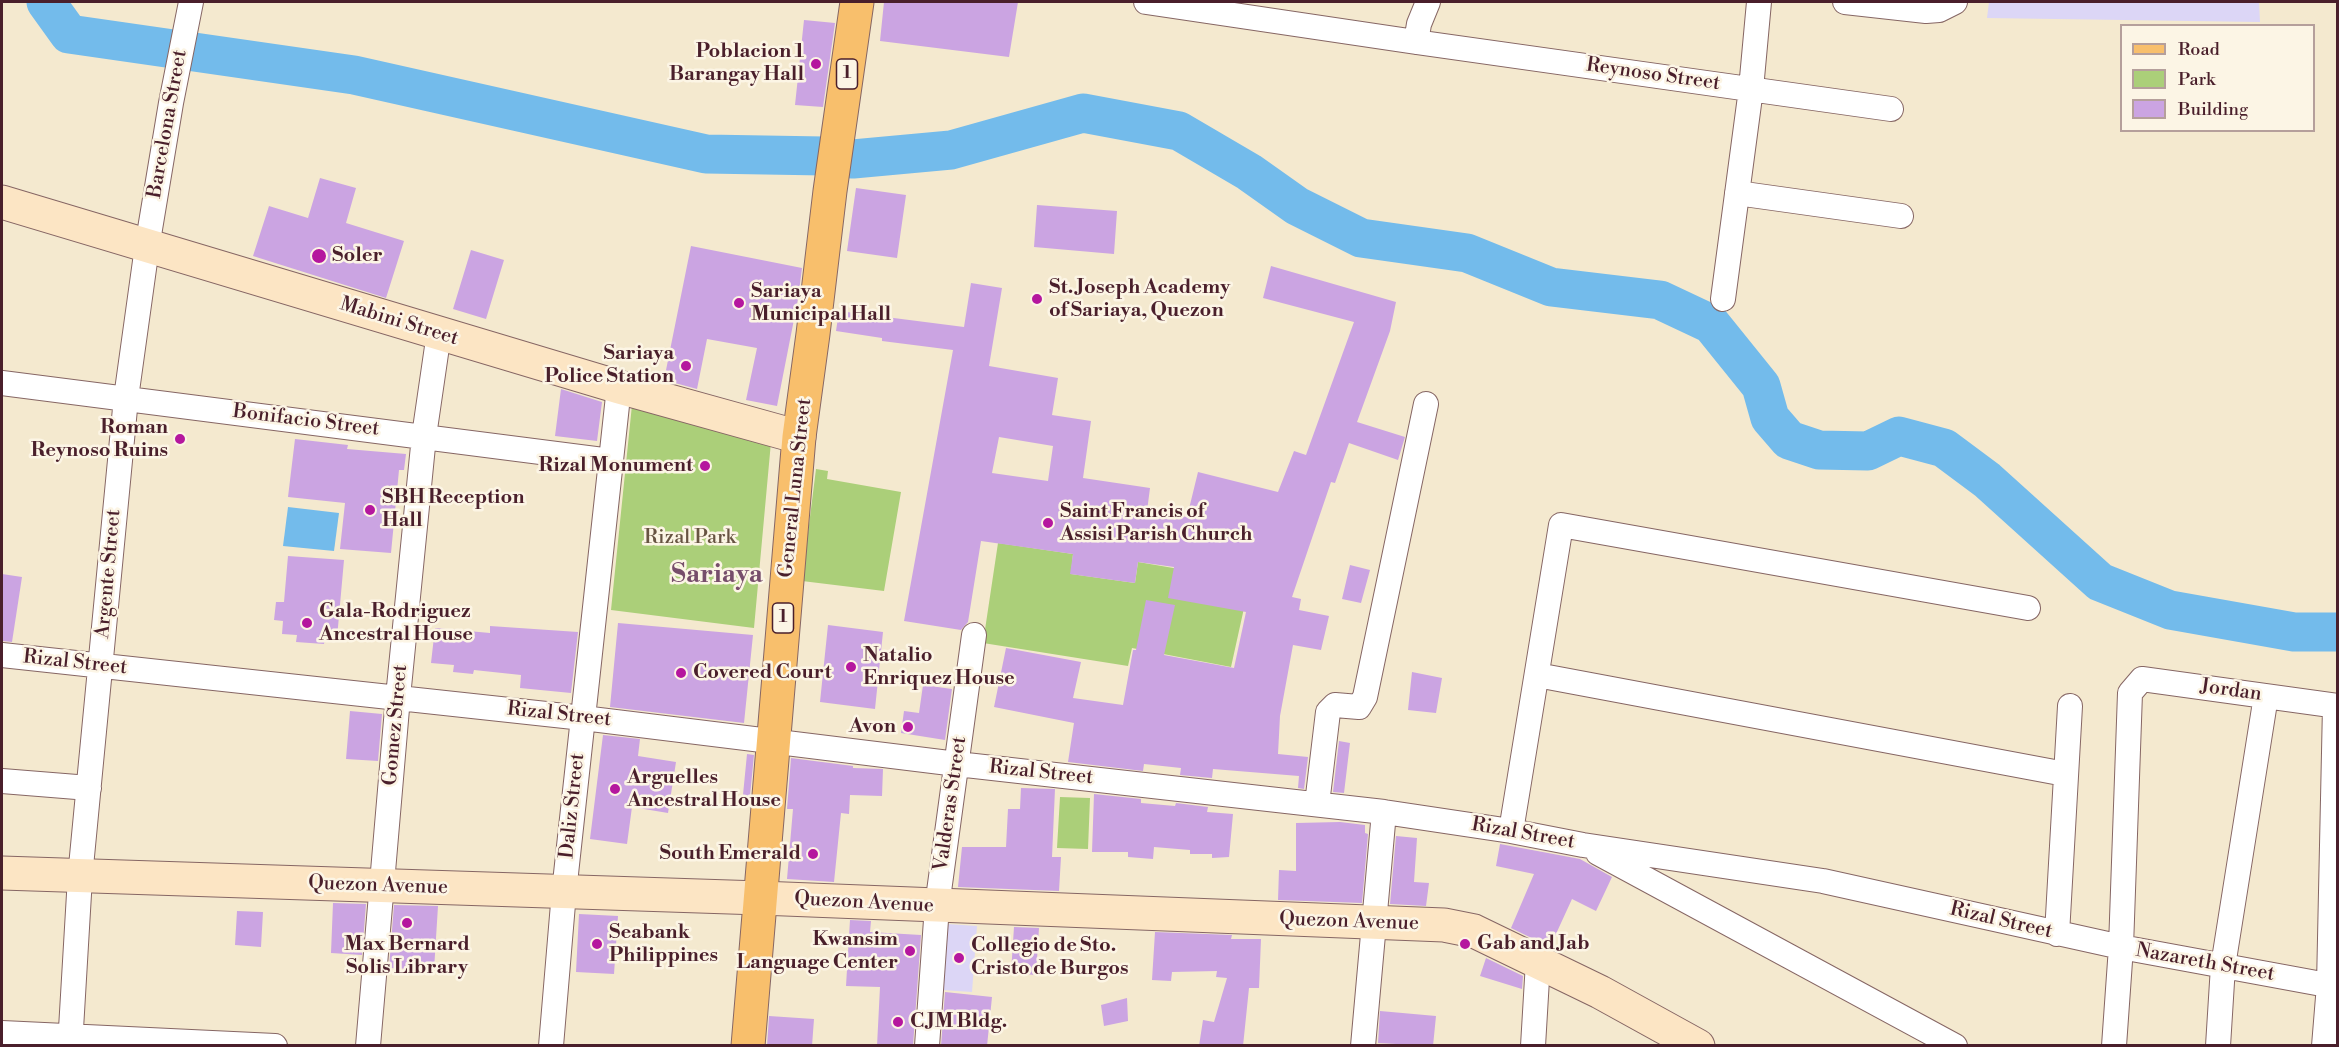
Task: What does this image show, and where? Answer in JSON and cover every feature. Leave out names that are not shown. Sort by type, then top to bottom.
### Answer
[{"type":"main road","name":"General Luna Street","points":[[748,1046],[799,436],[857,2]]},
{"type":"street","name":"Barcelona Street","points":[[147,247],[171,103],[191,2]]},
{"type":"street","name":"Reynoso Street","points":[[1146,2],[1891,109]]},
{"type":"street","points":[[1416,42],[1419,24],[1428,2]]},
{"type":"street","points":[[1723,299],[1751,89],[1759,2]]},
{"type":"street","points":[[1845,2],[1926,11],[1939,10],[1955,2]]},
{"type":"street","points":[[1737,192],[1902,216]]},
{"type":"street","name":"Mabini Street","points":[[2,202],[619,387],[799,436]]},
{"type":"street","name":"Argente Street","points":[[70,1041],[80,877],[100,665],[126,398],[147,247]]},
{"type":"street","name":"Gomez Street","points":[[368,1046],[398,698],[424,436],[439,333]]},
{"type":"street","name":"Bonifacio Street","points":[[2,383],[611,461]]},
{"type":"street","name":"Daliz Street","points":[[552,1046],[564,892],[619,387]]},
{"type":"street","points":[[1317,804],[1328,712],[1335,705],[1359,708],[1365,697],[1426,404]]},
{"type":"street","points":[[1511,831],[1561,525],[2028,608]]},
{"type":"street","name":"Valderas Street","points":[[927,1046],[937,906],[974,635]]},
{"type":"street","name":"Rizal Street","points":[[2,655],[583,718],[957,764],[1384,812],[1823,881],[2065,935]]},
{"type":"street","points":[[1537,675],[2066,774]]},
{"type":"street","name":"Jordan","points":[[2121,947],[2130,693],[2142,679],[2336,706]]},
{"type":"street","points":[[2218,1046],[2223,966],[2266,696]]},
{"type":"street","points":[[2065,935],[2066,774],[2070,706]]},
{"type":"street","points":[[2324,1046],[2333,986],[2336,706]]},
{"type":"street","points":[[2,781],[89,788]]},
{"type":"street","points":[[1363,1046],[1384,812]]},
{"type":"street","points":[[1583,845],[1954,1046]]},
{"type":"street","name":"Quezon Avenue","points":[[2,873],[760,898],[1444,925],[1474,931],[1600,992],[1698,1046]]},
{"type":"street","name":"Nazareth Street","points":[[2065,935],[2333,986]]},
{"type":"street","points":[[2114,1046],[2121,947]]},
{"type":"street","points":[[1533,1046],[1538,962]]},
{"type":"street","points":[[2,1033],[70,1041],[275,1046]]},
{"type":"shaded area","points":[[1989,2],[2259,2],[2260,22],[1987,18]]},
{"type":"shaded area","name":"Collegio de Sto. Cristo de Burgos","points":[[947,924],[977,926],[972,992],[942,990]]},
{"type":"green space","name":"Rizal Park","points":[[632,405],[771,442],[754,628],[611,610]]},
{"type":"green space","points":[[816,469],[828,471],[827,479],[901,492],[884,591],[802,581]]},
{"type":"green space","points":[[998,543],[1073,554],[1071,574],[1135,583],[1138,562],[1250,581],[1231,667],[1132,648],[1128,666],[983,643]]},
{"type":"green space","points":[[1060,797],[1090,798],[1088,849],[1057,848]]},
{"type":"water","points":[[288,507],[339,513],[334,551],[283,546]]},
{"type":"building","points":[[884,2],[1018,2],[1009,57],[880,41]]},
{"type":"building","name":"Poblacion 1 Barangay Hall","points":[[804,20],[835,23],[823,107],[795,105]]},
{"type":"building","points":[[320,178],[356,188],[346,223],[404,241],[386,298],[253,256],[269,206],[308,218]]},
{"type":"building","points":[[856,188],[906,195],[897,258],[847,251]]},
{"type":"building","points":[[1037,205],[1117,211],[1114,254],[1034,247]]},
{"type":"building","name":"Sariaya Municipal Hall","points":[[691,246],[802,268],[777,406],[746,400],[757,348],[707,339],[697,389],[664,380]]},
{"type":"building","points":[[471,250],[504,260],[486,319],[453,309]]},
{"type":"building","points":[[1271,266],[1396,302],[1390,331],[1357,422],[1405,437],[1398,460],[1349,443],[1335,483],[1331,482],[1292,597],[1301,599],[1299,610],[1329,616],[1321,650],[1293,645],[1280,716],[1278,754],[1308,757],[1304,789],[1298,788],[1299,776],[1213,769],[1212,778],[1180,775],[1181,768],[1144,764],[1143,771],[1068,762],[1074,723],[994,707],[1006,648],[1081,662],[1073,698],[1123,705],[1133,650],[1136,650],[1146,600],[1175,605],[1164,655],[1234,668],[1246,612],[1168,598],[1174,567],[1138,562],[1135,583],[1070,574],[1073,554],[981,541],[968,622],[961,630],[904,621],[953,350],[882,341],[882,338],[836,331],[839,311],[964,327],[971,283],[1002,288],[989,366],[1058,378],[1052,415],[1091,421],[1083,478],[1150,488],[1147,511],[1187,517],[1198,472],[1278,492],[1294,451],[1306,455],[1354,322],[1263,298]],"holes":[[[999,437],[1053,446],[1048,481],[992,473]]]},
{"type":"building","points":[[561,389],[602,402],[597,441],[555,436]]},
{"type":"building","name":"SBH Reception Hall","points":[[295,439],[348,445],[347,449],[406,454],[404,470],[399,470],[391,553],[340,549],[345,503],[288,497]]},
{"type":"building","points":[[288,556],[344,560],[337,638],[325,637],[324,644],[296,642],[297,635],[282,634],[283,621],[274,620],[276,602],[284,602]]},
{"type":"building","points":[[1350,565],[1370,570],[1361,603],[1342,599]]},
{"type":"building","points":[[2,574],[22,577],[12,642],[2,641]]},
{"type":"building","name":"Covered Court","points":[[618,623],[753,635],[744,723],[610,707]]},
{"type":"building","name":"Natalio Enriquez House","points":[[828,625],[883,632],[875,709],[820,702]]},
{"type":"building","points":[[490,626],[578,632],[571,693],[520,688],[521,675],[474,670],[473,674],[453,672],[454,665],[431,663],[435,628],[490,633]]},
{"type":"building","points":[[1412,672],[1442,678],[1436,713],[1408,710]]},
{"type":"building","points":[[923,685],[952,689],[945,740],[901,733],[904,711],[919,713]]},
{"type":"building","points":[[350,711],[382,714],[378,761],[346,759]]},
{"type":"building","name":"Arguelles Ancestral House","points":[[603,735],[640,739],[638,756],[676,762],[668,813],[632,807],[627,844],[590,839]]},
{"type":"building","points":[[1339,741],[1350,743],[1344,793],[1333,792]]},
{"type":"building","points":[[747,754],[754,755],[749,806],[742,805]]},
{"type":"building","points":[[791,758],[853,766],[853,768],[883,769],[882,796],[850,795],[849,814],[841,813],[834,882],[787,879],[793,809],[787,809]]},
{"type":"building","points":[[1021,788],[1055,789],[1052,857],[1061,857],[1059,891],[958,887],[962,847],[1006,847],[1008,809],[1020,809]]},
{"type":"building","points":[[1094,794],[1141,799],[1141,803],[1175,806],[1176,803],[1208,807],[1207,812],[1233,814],[1229,857],[1212,858],[1212,854],[1190,854],[1190,850],[1154,847],[1153,859],[1128,857],[1128,852],[1092,852]]},
{"type":"building","points":[[1340,822],[1365,825],[1365,833],[1368,834],[1362,903],[1278,900],[1279,870],[1296,871],[1296,823]]},
{"type":"building","points":[[1396,836],[1417,838],[1414,882],[1429,883],[1426,906],[1390,904]]},
{"type":"building","points":[[1500,844],[1580,859],[1612,877],[1596,911],[1572,899],[1550,947],[1511,928],[1534,874],[1496,866]]},
{"type":"building","points":[[333,903],[366,904],[362,955],[331,953]]},
{"type":"building","points":[[394,905],[438,906],[434,970],[389,968]]},
{"type":"building","points":[[237,911],[263,912],[261,947],[235,945]]},
{"type":"building","name":"Seabank Philippines","points":[[579,914],[618,916],[614,974],[576,972]]},
{"type":"building","points":[[850,920],[871,921],[870,932],[921,935],[913,1046],[877,1046],[880,987],[846,986]]},
{"type":"building","points":[[1014,927],[1039,928],[1036,975],[1011,973]]},
{"type":"building","points":[[1155,932],[1232,935],[1231,939],[1261,939],[1259,988],[1249,988],[1243,1046],[1199,1046],[1203,1020],[1214,1022],[1227,978],[1216,977],[1217,971],[1172,972],[1171,981],[1152,980]]},
{"type":"building","points":[[1486,958],[1523,976],[1522,989],[1480,976]]},
{"type":"building","points":[[945,992],[992,997],[987,1046],[941,1046]]},
{"type":"building","points":[[1127,998],[1128,1021],[1104,1026],[1101,1005]]},
{"type":"building","points":[[1380,1011],[1436,1016],[1433,1046],[1378,1043]]},
{"type":"building","points":[[769,1016],[814,1019],[812,1046],[767,1046]]},
{"type":"waterway","points":[[46,2],[69,34],[354,75],[706,154],[824,156],[853,159],[951,150],[1083,113],[1179,131],[1249,172],[1297,206],[1361,238],[1467,253],[1551,287],[1660,300],[1711,324],[1761,386],[1770,418],[1789,440],[1819,450],[1868,451],[1899,436],[1944,448],[1987,480],[2100,582],[2170,610],[2294,632],[2338,632]]},
{"type":"place","name":"Poblacion 1 Barangay Hall","points":[[816,64]]},
{"type":"place","name":"Soler","points":[[319,256]]},
{"type":"place","name":"St. Joseph Academy of Sariaya, Quezon","points":[[1037,299]]},
{"type":"place","name":"Sariaya Municipal Hall","points":[[739,303]]},
{"type":"place","name":"Sariaya Police Station","points":[[686,366]]},
{"type":"place","name":"Roman Reynoso Ruins","points":[[180,439]]},
{"type":"place","name":"Rizal Monument","points":[[705,466]]},
{"type":"place","name":"SBH Reception Hall","points":[[370,510]]},
{"type":"place","name":"Saint Francis of Assisi Parish Church","points":[[1048,523]]},
{"type":"place","name":"Gala-Rodriguez Ancestral House","points":[[307,623]]},
{"type":"place","name":"Natalio Enriquez House","points":[[851,667]]},
{"type":"place","name":"Covered Court","points":[[681,673]]},
{"type":"place","name":"Avon","points":[[908,727]]},
{"type":"place","name":"Arguelles Ancestral House","points":[[615,789]]},
{"type":"place","name":"South Emerald","points":[[813,854]]},
{"type":"place","name":"Max Bernard Solis Library","points":[[407,923]]},
{"type":"place","name":"Seabank Philippines","points":[[597,944]]},
{"type":"place","name":"Gab and Jab","points":[[1465,944]]},
{"type":"place","name":"Kwansim Language Center","points":[[910,951]]},
{"type":"place","name":"Collegio de Sto. Cristo de Burgos","points":[[959,958]]},
{"type":"place","name":"CJM Bldg.","points":[[898,1022]]},
{"type":"district","name":"Sariaya","points":[[717,576]]}]
